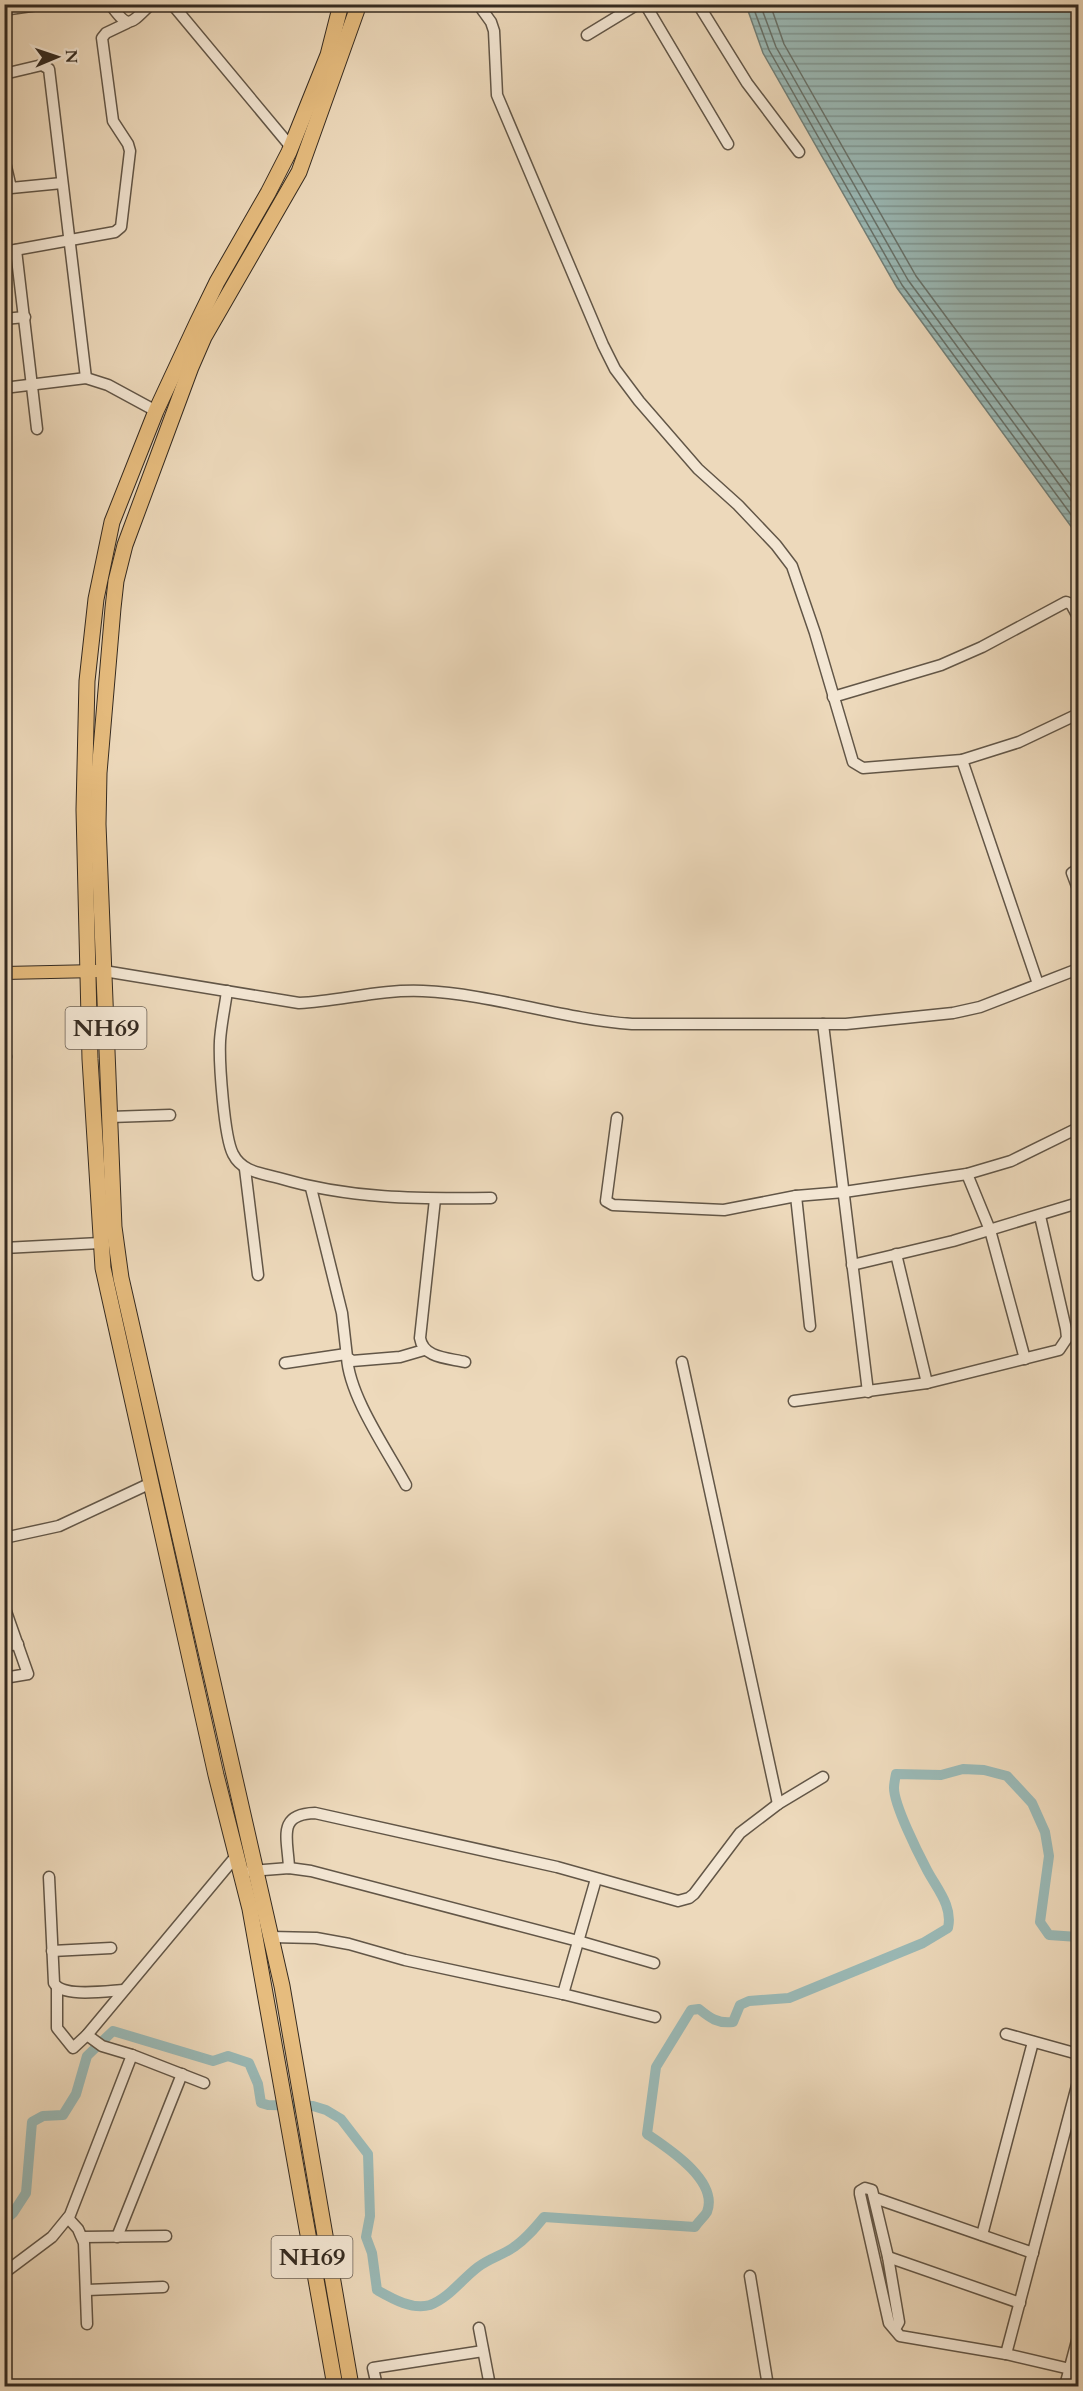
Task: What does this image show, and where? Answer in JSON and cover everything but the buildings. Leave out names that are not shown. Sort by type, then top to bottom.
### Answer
[{"type":"highway","name":"NH69","points":[[108,580],[112,522],[156,411],[217,282],[268,193],[291,147],[328,55],[341,4]]},
{"type":"highway","name":"NH69","points":[[335,2386],[280,2083],[248,1871],[121,1278],[114,1227],[110,1117],[96,971],[84,783],[87,681],[96,600],[126,544],[204,337],[299,172],[359,4]]},
{"type":"highway","name":"NH69","points":[[96,971],[90,1059],[99,1243],[103,1268],[237,1855],[248,1871],[271,1937],[282,1986],[351,2386]]},
{"type":"main road","points":[[4,973],[96,971]]},
{"type":"street","points":[[5,4],[10,9],[45,4]]},
{"type":"street","points":[[110,4],[122,20],[127,22]]},
{"type":"street","points":[[4,252],[115,232],[123,222],[130,151],[113,121],[102,39],[106,33],[127,22],[134,21],[150,4]]},
{"type":"street","points":[[171,4],[291,147]]},
{"type":"street","points":[[478,4],[491,22],[494,32],[497,95],[603,345],[615,369],[639,401],[698,469],[738,505],[776,545],[792,566],[815,633],[850,755],[856,766],[863,768],[962,760],[1019,742],[1078,714]]},
{"type":"street","points":[[586,35],[638,4]]},
{"type":"street","points":[[645,4],[728,144]]},
{"type":"street","points":[[698,4],[747,83],[799,152]]},
{"type":"street","points":[[4,74],[42,65],[49,69],[86,378]]},
{"type":"street","points":[[4,158],[11,188],[62,183]]},
{"type":"street","points":[[16,250],[37,429]]},
{"type":"street","points":[[4,319],[25,317]]},
{"type":"street","points":[[4,388],[86,378],[108,386],[156,411]]},
{"type":"street","points":[[834,697],[941,665],[1066,602],[1071,604],[1078,616]]},
{"type":"street","points":[[962,760],[1038,984]]},
{"type":"street","points":[[1078,869],[1072,873],[1078,889]]},
{"type":"street","points":[[96,971],[299,1003],[325,1002],[399,991],[424,991],[486,998],[597,1022],[846,1024],[953,1013],[980,1007],[1078,969]]},
{"type":"street","points":[[227,991],[220,1040],[227,1131],[232,1152],[245,1169],[258,1275]]},
{"type":"street","points":[[823,1024],[868,1392]]},
{"type":"street","points":[[110,1117],[170,1114]]},
{"type":"street","points":[[617,1118],[606,1202],[613,1205],[724,1210],[796,1196],[844,1192],[967,1174],[1011,1161],[1078,1128]]},
{"type":"street","points":[[245,1169],[311,1188],[345,1194],[435,1199],[491,1198]]},
{"type":"street","points":[[967,1174],[990,1230],[1025,1359]]},
{"type":"street","points":[[311,1188],[342,1313],[350,1378],[359,1400],[406,1485]]},
{"type":"street","points":[[796,1196],[810,1326]]},
{"type":"street","points":[[424,1350],[420,1338],[435,1199]]},
{"type":"street","points":[[852,1265],[990,1230],[1078,1203]]},
{"type":"street","points":[[795,1401],[927,1383],[1059,1350],[1067,1338],[1040,1216]]},
{"type":"street","points":[[4,1248],[99,1243]]},
{"type":"street","points":[[897,1254],[927,1383]]},
{"type":"street","points":[[347,1355],[352,1361],[400,1357],[424,1350],[465,1362]]},
{"type":"street","points":[[285,1364],[347,1355]]},
{"type":"street","points":[[682,1362],[778,1804]]},
{"type":"street","points":[[4,1538],[59,1526],[151,1483]]},
{"type":"street","points":[[4,1606],[28,1674],[4,1678]]},
{"type":"street","points":[[4,1646],[18,1644]]},
{"type":"street","points":[[289,1868],[287,1827],[290,1820],[296,1815],[315,1814],[547,1865],[678,1900],[689,1898],[740,1833],[778,1804],[823,1777]]},
{"type":"street","points":[[95,2041],[124,1990],[237,1855]]},
{"type":"street","points":[[248,1871],[289,1868],[337,1877],[654,1963]]},
{"type":"street","points":[[49,1877],[54,1983],[57,1988],[57,2028],[62,2035],[74,2048],[95,2041],[204,2083]]},
{"type":"street","points":[[563,1994],[596,1879]]},
{"type":"street","points":[[271,1937],[316,1938],[349,1944],[463,1973],[655,2016]]},
{"type":"street","points":[[52,1951],[111,1948]]},
{"type":"street","points":[[57,1988],[69,1992],[124,1990]]},
{"type":"street","points":[[1006,2034],[1078,2054]]},
{"type":"street","points":[[982,2235],[1033,2042]]},
{"type":"street","points":[[4,2273],[52,2237],[68,2218],[132,2055]]},
{"type":"street","points":[[117,2237],[182,2074]]},
{"type":"street","points":[[1006,2354],[1078,2082]]},
{"type":"street","points":[[895,2329],[899,2322],[888,2258],[875,2198],[870,2188],[860,2191],[889,2323],[900,2336],[1006,2354],[1070,2369]]},
{"type":"street","points":[[875,2198],[1033,2253]]},
{"type":"street","points":[[68,2218],[83,2237],[87,2324]]},
{"type":"street","points":[[83,2237],[166,2236]]},
{"type":"street","points":[[888,2258],[1020,2303]]},
{"type":"street","points":[[750,2276],[768,2386]]},
{"type":"street","points":[[87,2290],[163,2287]]},
{"type":"street","points":[[479,2328],[490,2386]]},
{"type":"street","points":[[1065,2386],[1078,2337]]},
{"type":"street","points":[[377,2386],[373,2368],[483,2351]]},
{"type":"water","points":[[746,5],[1078,5],[1078,536],[897,288],[763,53]]},
{"type":"waterway","points":[[4,2221],[13,2213],[26,2193],[32,2122],[43,2116],[63,2115],[76,2094],[87,2056],[113,2031],[213,2061],[228,2056],[249,2063],[258,2084],[261,2103],[313,2106],[326,2110],[341,2119],[368,2154],[370,2216],[366,2237],[372,2253],[377,2290],[403,2303],[423,2306],[437,2302],[478,2267],[518,2244],[544,2217],[695,2227],[707,2212],[709,2200],[706,2189],[690,2167],[647,2134],[656,2067],[691,2010],[699,2009],[714,2020],[733,2022],[740,2005],[749,2001],[789,1998],[923,1943],[948,1928],[946,1905],[918,1852],[898,1806],[894,1788],[896,1774],[941,1775],[963,1769],[984,1770],[1007,1776],[1032,1803],[1045,1832],[1049,1856],[1040,1922],[1049,1935],[1078,1937]]}]
